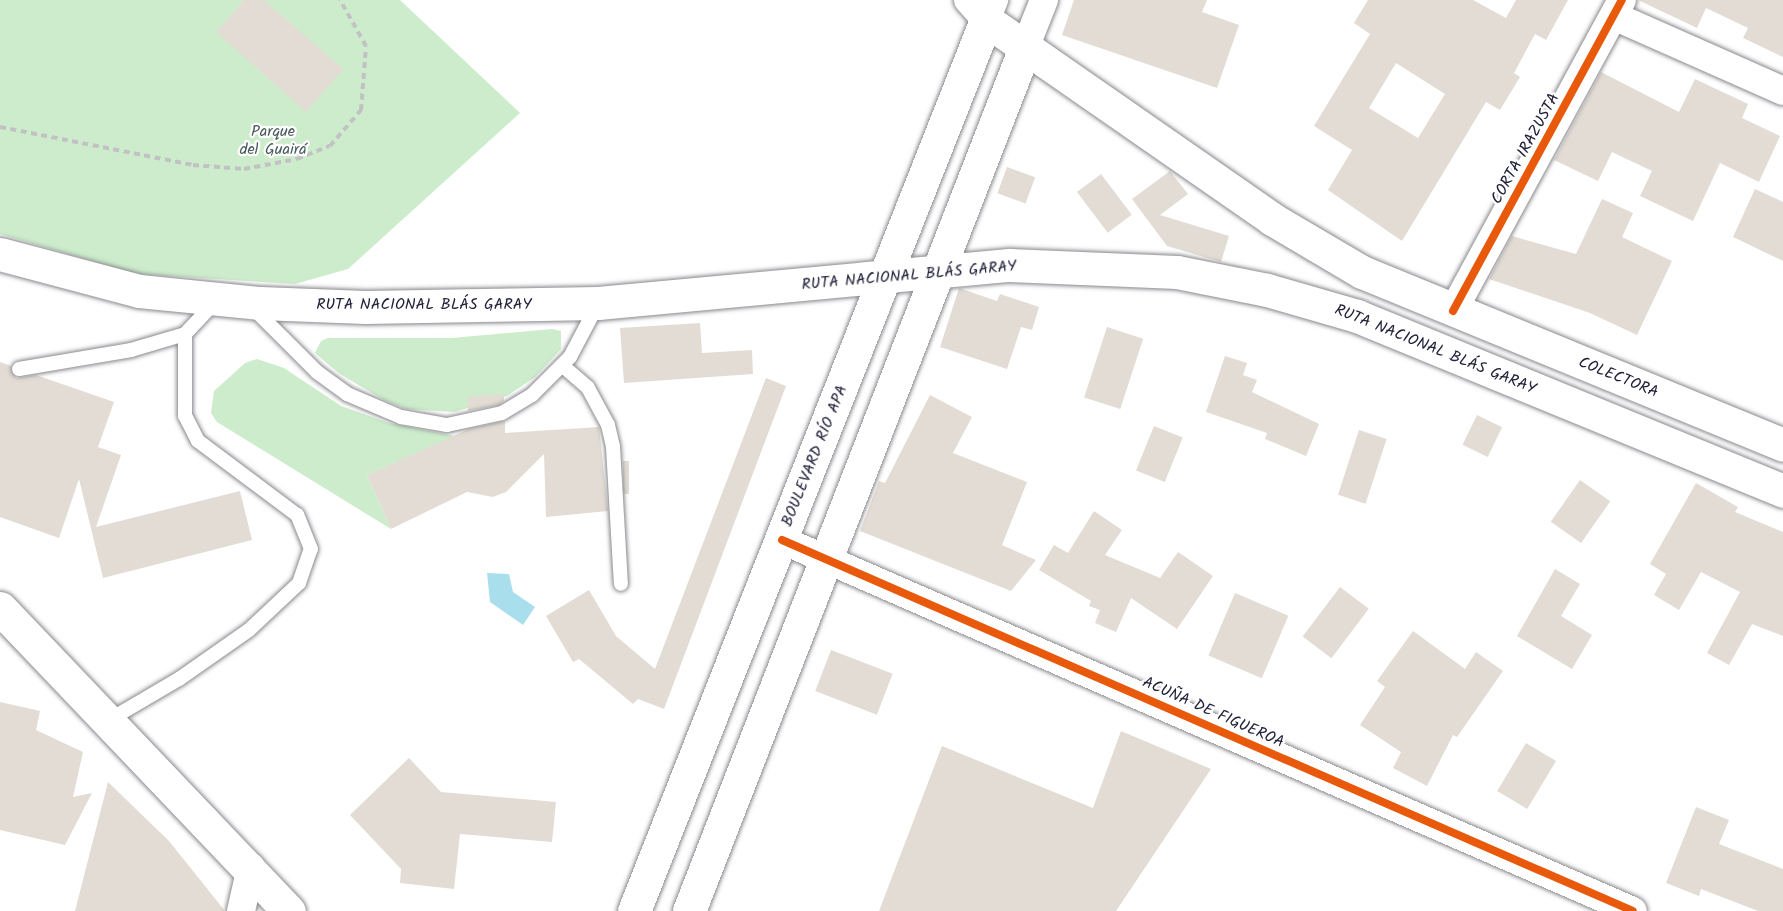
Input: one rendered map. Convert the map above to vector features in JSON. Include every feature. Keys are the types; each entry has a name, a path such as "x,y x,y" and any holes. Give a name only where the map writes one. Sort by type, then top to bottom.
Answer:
{"main road":[{"name":"COLECTORA","path":"983,7 1025,48 1272,219 1362,272 1783,445"},
{"name":"BOULEVARD RÍO APA","path":"634,911 886,277 983,7"},
{"path":"689,911 1025,48"},
{"name":"RUTA NACIONAL BLÁS GARAY","path":"0,254 140,291 233,300 472,308 598,303 1009,265 1177,272 1267,290 1357,316 1783,492"},
{"path":"1,612 251,867 289,911"}],"street":[{"path":"1025,48 1044,0"},
{"path":"1618,8 1783,91"},
{"name":"CORTA IRAZUSTA","path":"1453,311 1618,8"},
{"name":"ACUÑA DE FIGUEROA","path":"782,540 1633,911"},
{"path":"241,911 251,867"}],"lane":[{"path":"19,369 131,350 185,334 233,300 317,372 347,394 424,423 447,425 502,413 532,395 563,366 582,338 598,303"},
{"path":"109,720 179,680 249,630 298,584 310,549 297,515 198,441 185,416 185,334"},
{"path":"563,366 594,397 608,425 613,447 621,584"}],"path":[{"path":"0,127 194,165 244,169 297,159 330,146 361,110 366,46 340,0"}],"green space":[{"name":"Parque del Guairá","path":"0,0 400,0 520,113 348,269 295,284 137,274 0,234"},
{"path":"552,329 561,331 561,349 535,377 507,396 454,412 406,409 384,400 340,374 315,353 321,341 328,338 452,338"},
{"path":"257,359 284,368 341,406 389,423 455,436 367,475 391,529 217,422 211,413 214,391 245,363"}],"water":[{"path":"487,573 509,574 513,592 535,607 523,625 490,602"}],"building":[{"path":"244,0 264,0 343,69 306,112 216,32"},
{"path":"1074,0 1207,0 1202,12 1239,25 1217,88 1062,35"},
{"path":"1368,0 1473,0 1506,18 1516,0 1568,0 1546,40 1535,34 1514,73 1520,77 1500,110 1486,102 1402,241 1328,190 1352,150 1314,126 1370,34 1354,23","holes":["1396,63 1445,94 1418,138 1369,108"]},
{"path":"1638,0 1783,0 1783,57 1743,38 1748,28 1706,8 1697,28"},
{"path":"1601,72 1679,112 1695,79 1748,104 1742,118 1780,136 1759,182 1720,163 1693,221 1640,196 1652,171 1612,152 1598,181 1554,160"},
{"path":"1007,167 1035,177 1026,204 997,193"},
{"path":"1170,171 1188,194 1160,215 1229,236 1221,262 1167,246 1132,199"},
{"path":"1101,174 1132,215 1108,233 1077,192"},
{"path":"1755,189 1783,202 1783,261 1733,237"},
{"path":"1602,199 1633,213 1622,237 1672,261 1637,335 1590,313 1489,279 1512,236 1576,254"},
{"path":"959,288 997,301 1000,294 1039,307 1032,330 1021,327 1007,369 940,347"},
{"path":"700,323 702,353 752,350 753,374 624,383 620,328"},
{"path":"1107,327 1143,339 1120,409 1084,397"},
{"path":"1225,356 1247,363 1243,375 1257,380 1252,392 1319,424 1306,456 1265,439 1267,433 1206,412"},
{"path":"0,362 11,366 16,378 36,375 114,402 98,447 121,455 96,527 240,491 252,540 103,578 79,479 59,538 0,517"},
{"path":"766,378 786,386 664,709 638,699 633,704 579,659 573,662 546,616 589,590 616,636 655,669"},
{"path":"504,394 504,401 499,405 468,411 467,397"},
{"path":"930,395 972,417 953,453 1027,482 1002,545 1036,560 1011,591 860,531 879,481 885,483"},
{"path":"1477,415 1502,427 1488,457 1463,445"},
{"path":"505,421 505,433 599,427 608,511 546,517 544,454 506,492 493,497 467,492 391,529 367,475 469,429"},
{"path":"1154,426 1183,438 1165,482 1136,471"},
{"path":"1359,430 1387,439 1366,504 1338,495"},
{"path":"623,461 629,461 629,494 623,494"},
{"path":"1580,480 1610,501 1581,543 1551,522"},
{"path":"1696,483 1738,507 1735,512 1783,532 1783,636 1752,624 1729,665 1707,653 1740,592 1701,572 1679,610 1654,595 1666,574 1650,564"},
{"path":"1094,511 1122,530 1105,555 1160,578 1178,552 1213,576 1177,629 1131,598 1116,632 1095,623 1100,610 1089,606 1091,601 1039,570 1054,545 1068,553"},
{"path":"1555,569 1580,584 1561,616 1592,635 1572,669 1517,636"},
{"path":"1340,587 1369,609 1331,658 1303,637"},
{"path":"1235,593 1288,616 1262,678 1208,656"},
{"path":"1413,631 1465,669 1476,652 1503,671 1457,737 1453,735 1427,786 1393,768 1401,752 1360,725 1385,687 1377,681"},
{"path":"831,650 893,674 877,715 815,691"},
{"path":"0,702 40,711 36,730 83,752 73,797 92,793 65,845 0,830"},
{"path":"1121,731 1211,769 1116,911 879,911 942,746 1093,808"},
{"path":"1526,743 1556,761 1527,809 1497,791"},
{"path":"409,758 441,792 556,802 552,842 460,834 454,889 400,883 401,869 350,815"},
{"path":"108,782 169,841 225,911 75,911"},
{"path":"1696,807 1729,820 1719,844 1783,869 1783,911 1758,911 1701,889 1699,896 1666,883"}],"cycle path":[{"path":"1453,311 1622,0"},
{"path":"782,540 1633,911"}]}
